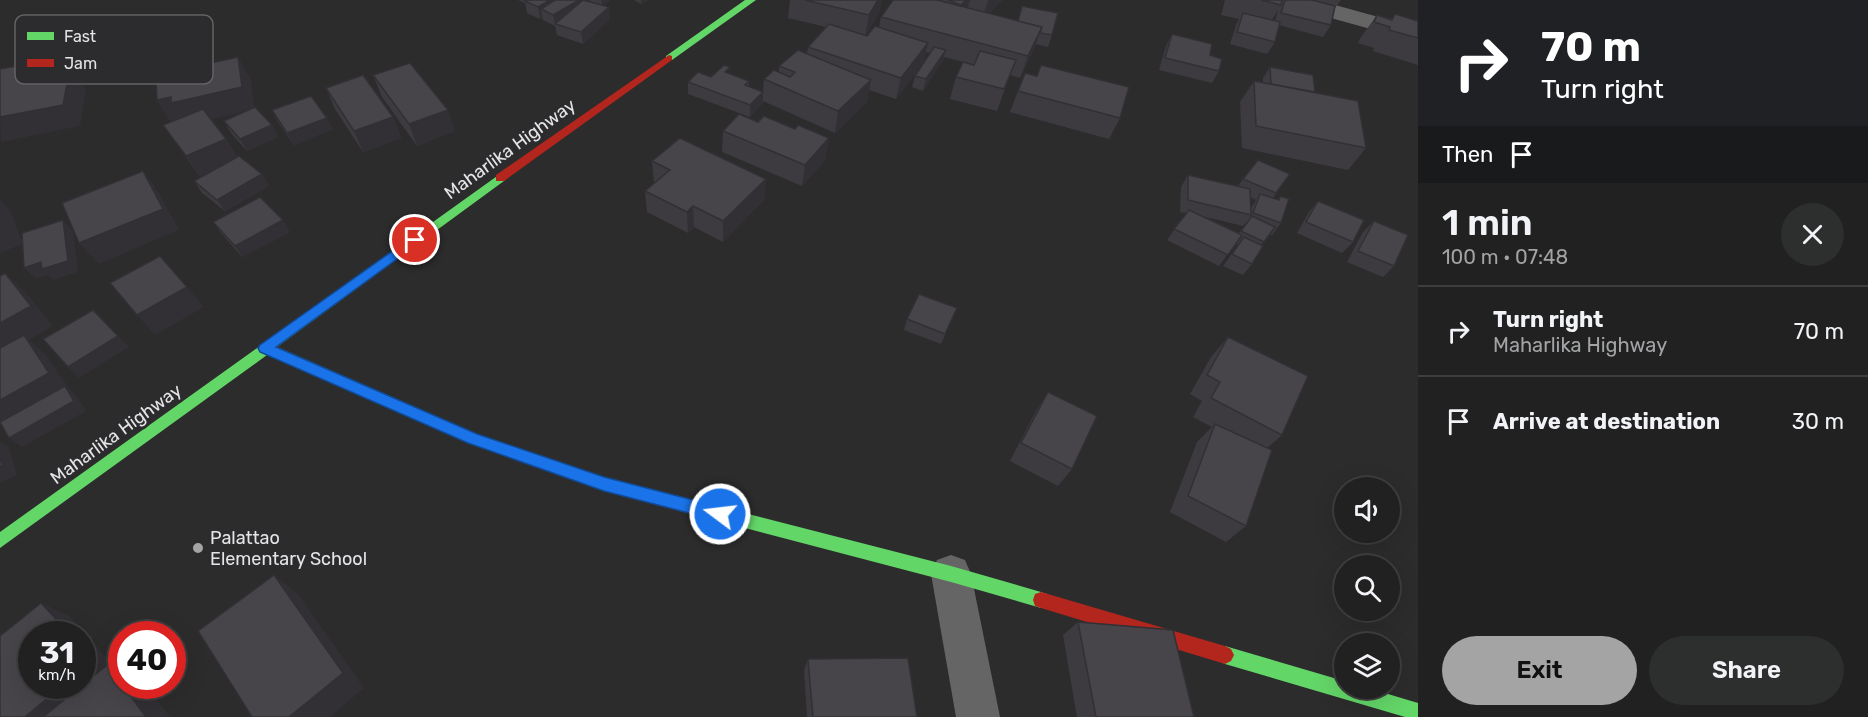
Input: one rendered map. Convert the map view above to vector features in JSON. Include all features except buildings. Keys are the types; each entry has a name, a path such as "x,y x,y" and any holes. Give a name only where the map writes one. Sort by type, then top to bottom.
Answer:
{"main road":[{"name":"Maharlika Highway","path":"0,541 546,144 751,0"},
{"path":"265,348 473,439 604,484 951,574 1418,712"}],"street":[{"path":"1292,0 1403,31"},
{"path":"951,574 978,717"}],"traffic: fast":[{"path":"669,58 751,0"},
{"path":"0,541 500,178"},
{"path":"265,348 473,439 604,484 951,574 1041,600"},
{"path":"1225,655 1418,712"}],"traffic: jam":[{"path":"500,178 669,58"},
{"path":"1041,600 1225,655"}],"place":[{"name":"Palattao Elementary School","path":"198,548"}],"route":[{"path":"415,240 265,348 473,439 604,484 720,514"}]}
